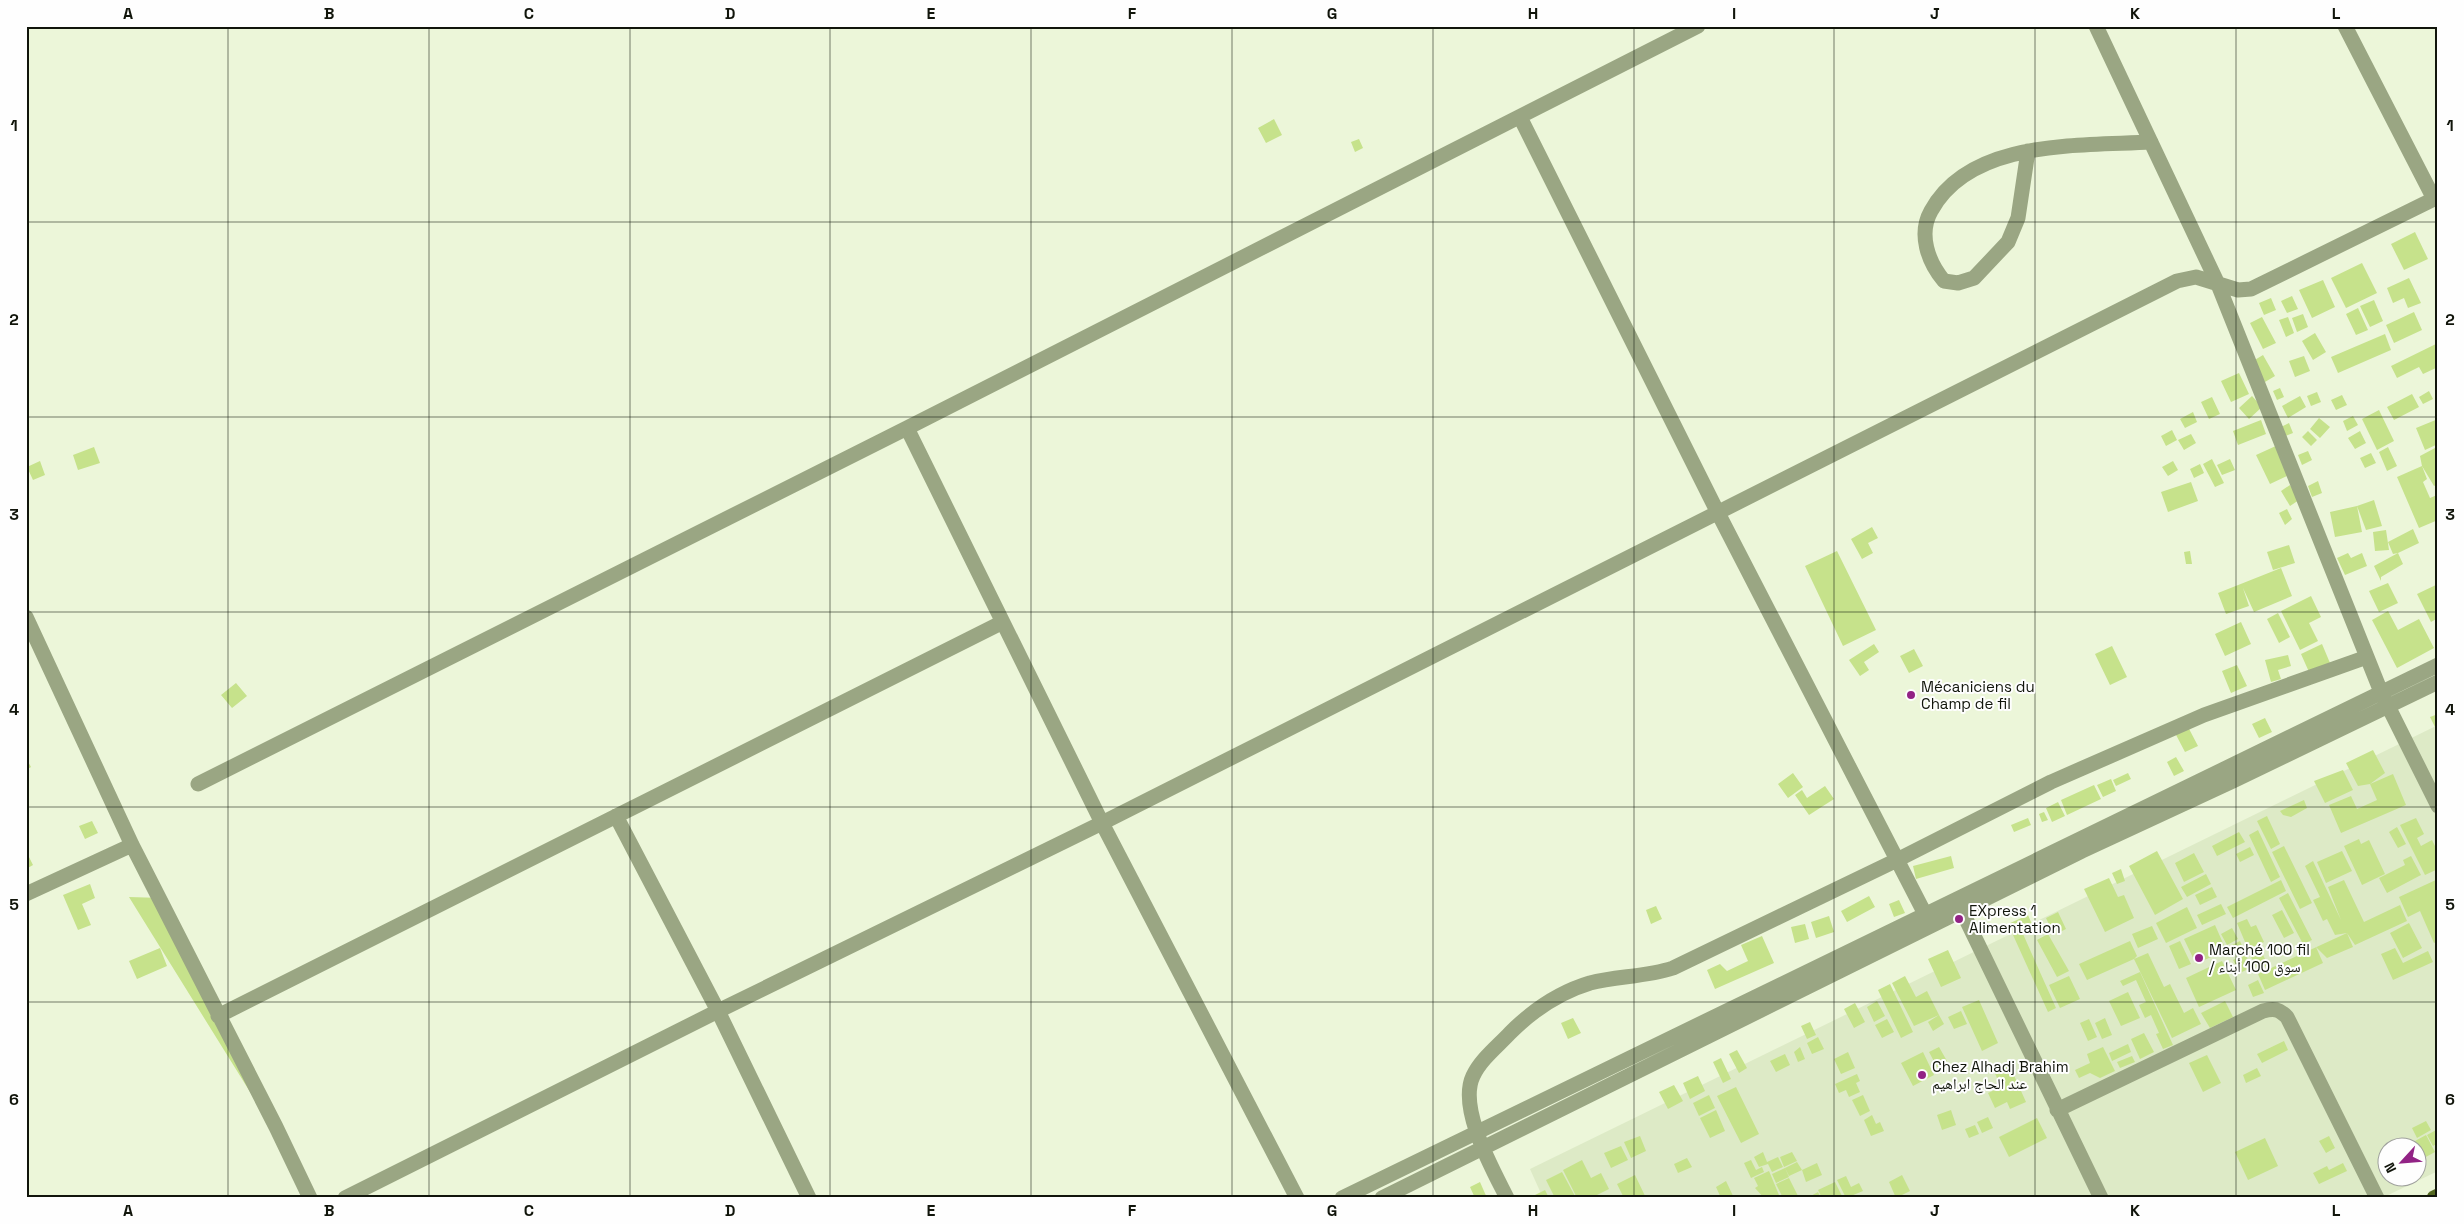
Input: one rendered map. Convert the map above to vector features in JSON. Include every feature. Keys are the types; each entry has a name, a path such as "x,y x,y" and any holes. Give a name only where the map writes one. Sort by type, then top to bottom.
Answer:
{"main road":[{"path":"2434,1198 2438,1196"}],"street":[{"path":"198,784 907,428 1698,26"},
{"path":"2096,26 2217,282 2381,692 2438,806"},
{"path":"345,1198 1102,823 1717,511 2177,281 2196,277 2238,290 2251,289 2436,198 2345,26"},
{"path":"1520,117 1717,511 1925,914"},
{"path":"2028,151 2018,218 2008,242 1974,278 1958,283 1944,281 1933,268 1926,244 1925,222 1938,198 1963,176 2001,157 2040,148 2151,142"},
{"path":"907,428 1001,622 1102,823 1297,1198"},
{"path":"26,617 132,845 276,1127 310,1198"},
{"path":"218,1016 1001,622"},
{"path":"1506,1198 1476,1132 1469,1093 1472,1078 1478,1067 1528,1015 1568,992 1591,983 1656,973 1673,968 1897,860 2051,782 2204,715 2368,657"},
{"path":"1342,1198 2438,665"},
{"path":"1382,1198 2082,851 2438,682"},
{"path":"616,816 718,1012 809,1198"},
{"path":"26,894 132,845"},
{"path":"1962,911 2101,1198"},
{"path":"2057,1110 2263,1011 2272,1008 2280,1010 2287,1017 2377,1198"}],"shaded area":[{"name":"Marché 100 fil / سوق 100 أبناء","path":"2438,725 2438,1171 2426,1177 2426,1136 2376,1136 2376,1186 2407,1186 2382,1198 1543,1198 1530,1169"}],"building":[{"path":"1274,119 1282,135 1266,143 1258,128"},
{"path":"1359,139 1363,148 1355,152 1351,142"},
{"path":"2415,232 2428,259 2404,270 2391,244"},
{"path":"2362,263 2377,293 2346,308 2331,278"},
{"path":"2409,278 2421,303 2408,308 2404,298 2393,303 2387,288"},
{"path":"2323,280 2335,307 2312,318 2299,290"},
{"path":"2292,296 2298,309 2287,313 2281,301"},
{"path":"2271,298 2276,310 2264,315 2259,303"},
{"path":"2374,300 2383,321 2370,327 2360,306"},
{"path":"2358,308 2368,330 2356,335 2346,314"},
{"path":"2414,312 2422,330 2394,343 2386,325"},
{"path":"2303,314 2308,327 2297,332 2292,318"},
{"path":"2262,317 2276,343 2263,349 2250,323"},
{"path":"2288,317 2294,333 2286,337 2279,320"},
{"path":"2315,333 2326,352 2313,360 2302,341"},
{"path":"2385,334 2391,350 2338,373 2331,357"},
{"path":"2438,343 2438,367 2423,374 2419,367 2397,378 2391,366"},
{"path":"2263,355 2275,376 2265,382 2253,361"},
{"path":"2304,356 2310,371 2295,377 2289,361"},
{"path":"2239,373 2249,394 2231,402 2221,381"},
{"path":"2280,388 2284,397 2277,400 2273,391"},
{"path":"2429,391 2433,399 2423,404 2419,397"},
{"path":"2317,392 2321,402 2311,406 2307,396"},
{"path":"2412,394 2419,407 2394,420 2387,407"},
{"path":"2342,395 2347,405 2336,410 2331,400"},
{"path":"2252,396 2262,407 2249,419 2239,408"},
{"path":"2300,396 2306,407 2288,418 2282,406"},
{"path":"2212,397 2220,414 2209,419 2201,402"},
{"path":"2379,410 2394,441 2377,450 2362,419"},
{"path":"2193,412 2197,422 2185,428 2180,419"},
{"path":"2353,416 2358,425 2347,431 2343,421"},
{"path":"2319,418 2330,427 2320,438 2310,429"},
{"path":"2438,419 2438,444 2425,450 2416,428"},
{"path":"2261,420 2266,434 2238,445 2233,431"},
{"path":"2289,423 2293,433 2283,437 2279,428"},
{"path":"2172,430 2177,440 2166,446 2161,436"},
{"path":"2308,431 2317,440 2311,446 2302,437"},
{"path":"2360,431 2366,443 2355,449 2348,438"},
{"path":"2191,434 2196,443 2184,450 2178,440"},
{"path":"2278,445 2291,474 2270,484 2256,455"},
{"path":"94,447 100,463 78,470 73,455"},
{"path":"2388,447 2397,466 2387,471 2379,452"},
{"path":"2435,448 2438,454 2438,484 2434,486 2422,466 2420,456"},
{"path":"2308,451 2312,460 2302,465 2298,455"},
{"path":"2371,453 2376,463 2365,468 2360,458"},
{"path":"2212,459 2224,483 2215,487 2203,464"},
{"path":"2230,459 2235,470 2222,475 2217,465"},
{"path":"40,461 45,475 33,480 27,467"},
{"path":"2173,461 2178,470 2168,476 2162,467"},
{"path":"2200,464 2204,473 2194,478 2190,469"},
{"path":"2422,466 2427,479 2423,482 2430,498 2437,495 2438,497 2438,520 2419,528 2397,477"},
{"path":"2318,481 2322,493 2312,497 2308,486"},
{"path":"2191,482 2198,501 2168,512 2161,492"},
{"path":"2290,485 2299,500 2290,506 2281,491"},
{"path":"2374,500 2382,526 2366,530 2357,506"},
{"path":"2357,506 2362,532 2335,537 2330,512"},
{"path":"2287,509 2292,519 2285,525 2279,513"},
{"path":"1872,527 1878,538 1868,543 1873,553 1862,559 1851,539"},
{"path":"2413,529 2419,543 2393,554 2388,542"},
{"path":"2386,530 2389,550 2375,551 2373,532"},
{"path":"2289,545 2295,563 2273,570 2267,552"},
{"path":"1837,551 1876,630 1843,646 1805,566"},
{"path":"2190,551 2192,564 2186,564 2184,552"},
{"path":"2348,553 2351,558 2362,553 2367,566 2345,575 2337,558"},
{"path":"2398,553 2403,564 2381,577 2381,581 2374,566"},
{"path":"2281,568 2292,596 2254,612 2243,588 2249,606 2226,614 2218,593"},
{"path":"2388,583 2398,603 2379,612 2369,591"},
{"path":"2438,584 2438,618 2431,622 2417,594"},
{"path":"2311,596 2321,617 2309,623 2318,641 2300,650 2281,611"},
{"path":"2388,611 2398,630 2419,619 2434,648 2397,668 2372,620"},
{"path":"2278,613 2290,637 2279,643 2267,619"},
{"path":"2241,622 2251,644 2225,656 2215,634"},
{"path":"1874,644 1879,652 1864,662 1869,670 1860,676 1849,660"},
{"path":"2322,644 2330,663 2309,672 2301,654"},
{"path":"2112,646 2127,677 2110,685 2095,654"},
{"path":"1914,649 1923,666 1909,673 1900,656"},
{"path":"2288,655 2291,666 2278,670 2281,679 2271,682 2265,660"},
{"path":"2237,665 2247,686 2231,693 2222,671"},
{"path":"236,683 247,696 232,708 221,695"},
{"path":"2438,714 2438,733 2430,717"},
{"path":"2265,718 2272,732 2259,738 2252,724"},
{"path":"2187,725 2198,746 2185,752 2174,731"},
{"path":"2373,750 2385,773 2370,784 2358,786 2346,763"},
{"path":"2176,757 2184,771 2174,776 2167,762"},
{"path":"26,758 31,767 26,770"},
{"path":"2343,770 2353,790 2325,803 2314,781"},
{"path":"1793,773 1803,787 1788,798 1778,784"},
{"path":"2128,773 2131,779 2116,786 2113,780"},
{"path":"2393,774 2406,805 2341,833 2329,805 2351,796 2357,809 2377,800 2370,784"},
{"path":"2111,779 2116,791 2103,797 2097,785"},
{"path":"2094,785 2101,799 2067,815 2061,800"},
{"path":"1825,786 1834,799 1809,815 1795,795 1802,790 1807,798"},
{"path":"2304,800 2307,808 2291,817 2283,815 2280,811"},
{"path":"2058,802 2065,816 2052,822 2046,808"},
{"path":"2044,812 2048,820 2042,822 2039,814"},
{"path":"2267,816 2280,844 2271,849 2257,821"},
{"path":"2028,818 2031,825 2014,832 2011,825"},
{"path":"2416,818 2424,834 2417,838 2421,846 2432,840 2438,852 2438,869 2425,875 2400,825"},
{"path":"92,821 98,833 85,839 79,826"},
{"path":"2397,827 2406,844 2398,848 2389,832"},
{"path":"2258,830 2280,877 2271,882 2249,835"},
{"path":"2239,832 2245,842 2217,856 2212,846"},
{"path":"2359,839 2361,844 2369,840 2385,874 2362,885 2344,846"},
{"path":"2284,846 2312,903 2300,909 2272,852"},
{"path":"2250,847 2254,855 2240,862 2236,854"},
{"path":"26,851 33,865 26,869"},
{"path":"2157,851 2183,899 2155,915 2129,866"},
{"path":"2342,851 2352,871 2326,883 2317,862"},
{"path":"2194,853 2204,872 2184,882 2175,863"},
{"path":"1951,856 1954,868 1916,879 1913,866"},
{"path":"2411,856 2421,875 2387,893 2379,878 2405,865 2403,860"},
{"path":"2313,861 2341,920 2328,887 2344,880 2364,922 2400,905 2407,921 2355,945 2347,933 2335,935 2327,919 2323,921 2313,900 2320,897 2305,866"},
{"path":"2121,869 2125,881 2117,884 2112,873"},
{"path":"2206,874 2211,884 2187,897 2181,887"},
{"path":"2109,878 2118,897 2124,895 2134,918 2105,932 2084,889"},
{"path":"2438,879 2438,941 2434,943 2420,911 2408,917 2399,897"},
{"path":"2281,880 2286,891 2233,918 2227,907"},
{"path":"90,884 95,898 82,904 91,925 78,930 63,895"},
{"path":"2212,887 2217,897 2200,905 2195,895"},
{"path":"2288,893 2312,940 2303,944 2279,898"},
{"path":"1869,896 1875,907 1847,922 1841,911"},
{"path":"129,897 162,898 283,1145 137,910"},
{"path":"1899,900 1905,913 1894,917 1889,904"},
{"path":"2221,904 2226,914 2202,925 2197,915"},
{"path":"1656,906 1662,919 1651,924 1646,910"},
{"path":"2187,907 2197,928 2166,943 2156,923"},
{"path":"2282,910 2294,933 2284,938 2272,915"},
{"path":"2058,912 2066,929 2054,935 2046,918"},
{"path":"2028,915 2034,929 2023,934 2056,1008 2048,1012 2008,924"},
{"path":"1829,916 1834,932 1816,938 1811,922"},
{"path":"2247,919 2251,927 2256,925 2264,942 2248,949 2237,923"},
{"path":"2409,923 2422,948 2403,958 2390,933"},
{"path":"1805,924 1809,939 1795,943 1791,927"},
{"path":"2215,925 2226,950 2196,964 2184,939"},
{"path":"2152,926 2158,939 2138,948 2132,934"},
{"path":"2232,928 2238,939 2227,945 2221,934"},
{"path":"2347,933 2353,947 2327,958 2316,947"},
{"path":"2048,934 2069,971 2057,977 2037,940"},
{"path":"1762,936 1774,963 1715,989 1707,970 1720,964 1727,971 1748,961 1741,945"},
{"path":"2130,941 2137,956 2134,959 2087,980 2079,964"},
{"path":"2180,941 2191,964 2179,969 2169,946"},
{"path":"2240,941 2243,948 2232,954 2228,947"},
{"path":"2316,947 2323,963 2265,990 2258,974"},
{"path":"160,948 167,966 137,979 129,961"},
{"path":"2395,948 2403,963 2428,951 2433,962 2393,980 2381,954"},
{"path":"2260,949 2268,965 2258,970 2250,955"},
{"path":"1948,950 1961,978 1941,987 1928,959"},
{"path":"2148,953 2164,987 2170,984 2184,1013 2193,1008 2201,1024 2172,1038 2134,959"},
{"path":"2245,954 2252,967 2240,973 2233,960"},
{"path":"2222,961 2236,990 2199,1007 2186,978"},
{"path":"2140,972 2173,1045 2163,1049 2156,1034 2159,1033 2151,1015 2145,1018 2139,1005 2146,1002 2136,980 2123,986 2120,981"},
{"path":"1905,976 1916,997 1927,991 1939,1015 1914,1026 1892,983"},
{"path":"2069,976 2080,999 2060,1008 2049,985"},
{"path":"2258,980 2264,993 2253,997 2248,985"},
{"path":"1890,984 1913,1032 1901,1038 1878,990"},
{"path":"2128,992 2140,1018 2121,1026 2109,1001"},
{"path":"1979,1000 1998,1043 1982,1051 1962,1007"},
{"path":"1877,1001 1885,1016 1874,1022 1867,1007"},
{"path":"2225,1001 2233,1017 2210,1028 2201,1013"},
{"path":"1855,1003 1865,1022 1854,1028 1844,1009"},
{"path":"1961,1011 1967,1024 1954,1029 1948,1017"},
{"path":"1939,1015 1944,1024 1933,1031 1928,1022"},
{"path":"1573,1018 1581,1033 1568,1039 1561,1023"},
{"path":"2105,1018 2112,1035 2102,1039 2095,1023"},
{"path":"1887,1019 1894,1032 1882,1038 1875,1025"},
{"path":"2089,1019 2097,1037 2088,1041 2080,1023"},
{"path":"1810,1022 1816,1035 1807,1039 1801,1026"},
{"path":"2144,1033 2154,1052 2140,1059 2131,1039"},
{"path":"1818,1037 1824,1049 1812,1054 1807,1043"},
{"path":"2284,1041 2288,1050 2262,1063 2257,1054"},
{"path":"2128,1044 2131,1052 2112,1061 2109,1053"},
{"path":"1800,1047 1805,1059 1798,1062 1794,1052"},
{"path":"1939,1047 1947,1061 1937,1067 1929,1052"},
{"path":"2103,1047 2115,1071 2100,1078 2090,1073 2079,1078 2075,1070 2090,1063 2087,1054"},
{"path":"1737,1050 1747,1068 1739,1073 1729,1054"},
{"path":"1848,1052 1855,1068 1841,1074 1834,1059"},
{"path":"1923,1052 1934,1075 1913,1086 1901,1063"},
{"path":"1785,1054 1790,1065 1776,1072 1770,1061"},
{"path":"2207,1055 2221,1083 2203,1092 2189,1063"},
{"path":"2132,1056 2135,1062 2120,1068 2117,1062"},
{"path":"1721,1058 1731,1079 1723,1083 1713,1062"},
{"path":"2008,1062 2026,1102 2010,1109 2007,1102 1995,1108 1988,1093 2001,1087 1993,1069"},
{"path":"2257,1068 2261,1076 2246,1083 2243,1075"},
{"path":"1857,1074 1860,1081 1856,1083 1860,1092 1849,1097 1846,1090 1839,1093 1835,1084"},
{"path":"1698,1076 1705,1091 1690,1099 1683,1083"},
{"path":"1674,1085 1683,1101 1668,1109 1659,1092"},
{"path":"1736,1087 1759,1134 1741,1143 1717,1096"},
{"path":"1709,1095 1715,1108 1699,1116 1693,1103"},
{"path":"1863,1095 1870,1111 1860,1116 1852,1100"},
{"path":"1716,1110 1725,1131 1710,1138 1700,1118"},
{"path":"1951,1110 1956,1125 1942,1130 1937,1115"},
{"path":"1872,1115 1876,1124 1880,1122 1884,1131 1871,1136 1864,1120"},
{"path":"1988,1117 1993,1128 1982,1133 1977,1122"},
{"path":"2037,1118 2047,1138 2009,1157 1999,1137"},
{"path":"2426,1121 2431,1130 2420,1136 2416,1136 2412,1128"},
{"path":"1975,1125 1979,1134 1969,1138 1965,1129"},
{"path":"2438,1129 2438,1143 2433,1146 2427,1135"},
{"path":"2426,1135 2435,1152 2426,1157 2426,1136 2424,1136"},
{"path":"1640,1136 1646,1151 1631,1158 1624,1142"},
{"path":"2329,1136 2335,1148 2326,1153 2319,1141"},
{"path":"2265,1138 2278,1166 2248,1180 2235,1152"},
{"path":"1621,1146 1628,1160 1611,1168 1604,1153"},
{"path":"1763,1152 1767,1162 1778,1157 1783,1167 1772,1172 1768,1164 1759,1167 1754,1157"},
{"path":"1792,1152 1797,1161 1784,1167 1780,1157"},
{"path":"1687,1158 1692,1167 1678,1173 1674,1164"},
{"path":"1582,1160 1591,1178 1601,1173 1609,1189 1591,1198 1577,1198 1563,1170"},
{"path":"1751,1160 1756,1170 1762,1167 1764,1172 1751,1178 1744,1163"},
{"path":"1797,1162 1802,1170 1789,1176 1785,1168"},
{"path":"1817,1163 1822,1175 1806,1182 1802,1170"},
{"path":"2343,1163 2347,1171 2319,1184 2313,1173 2327,1166 2329,1170"},
{"path":"1785,1168 1789,1177 1776,1183 1772,1174"},
{"path":"1769,1171 1779,1195 1772,1198 1764,1198 1755,1188 1758,1186 1754,1178"},
{"path":"1562,1172 1576,1198 1555,1198 1546,1180"},
{"path":"1635,1175 1646,1198 1624,1198 1617,1184"},
{"path":"1902,1175 1910,1191 1896,1198 1889,1182"},
{"path":"1846,1176 1851,1187 1859,1183 1863,1191 1846,1198 1837,1180"},
{"path":"1789,1178 1798,1196 1783,1198 1776,1184"},
{"path":"1726,1181 1734,1198 1721,1198 1716,1187"},
{"path":"1480,1182 1487,1198 1475,1198 1470,1187"},
{"path":"1835,1182 1843,1198 1822,1198 1818,1190"},
{"path":"1545,1190 1549,1198 1529,1198"},
{"path":"1818,1192 1821,1198 1807,1198"}],"place":[{"name":"Mécaniciens du Champ de fil","path":"1911,695"},
{"name":"EXpress 1 Alimentation","path":"1959,919"},
{"name":"Marché 100 fil / سوق 100 أبناء","path":"2199,958"},
{"name":"Chez Alhadj Brahim عند الحاج ابراهيم","path":"1922,1075"}]}
